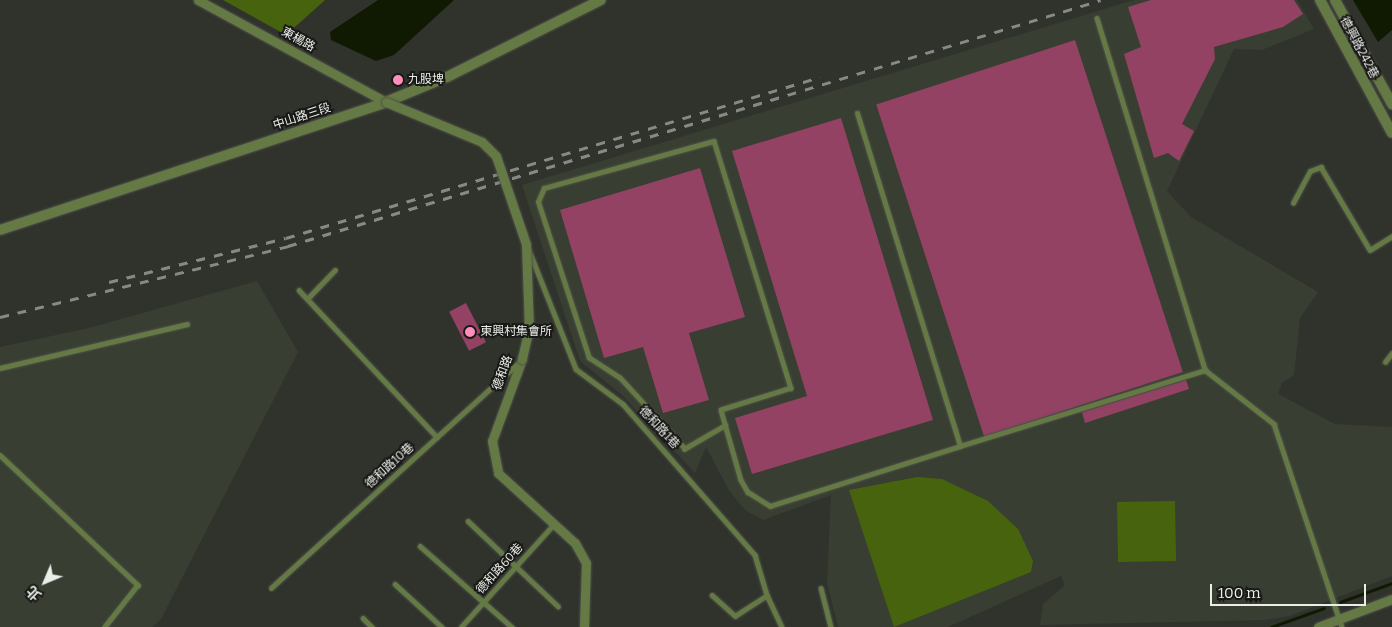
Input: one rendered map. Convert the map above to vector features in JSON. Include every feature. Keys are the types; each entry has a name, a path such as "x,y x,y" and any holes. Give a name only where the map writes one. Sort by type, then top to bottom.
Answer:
{"street":[{"name":"中山路三段","path":"0,230 386,102 447,77 601,0"},
{"name":"德興路242巷","path":"1320,0 1392,133"},
{"name":"德興路242巷","path":"1335,0 1392,104"},
{"name":"東楊路","path":"204,1 386,102"},
{"name":"德和路","path":"386,102 487,147 496,156 526,244 529,328 522,359 492,441 498,473 575,543 586,563 584,627"},
{"path":"1318,627 1340,623 1392,599"}],"lane":[{"path":"1098,18 1205,370 1274,424 1340,623"},
{"path":"857,114 960,446"},
{"path":"726,425 685,449 620,378 589,358 538,202 544,188 714,141 791,388 721,410 726,425 741,480 748,492 770,506 1205,370"},
{"path":"1293,203 1310,171 1321,167 1370,250 1392,236"},
{"name":"德和路1巷","path":"526,244 576,369 623,404 755,555 767,595 782,627"},
{"path":"306,298 335,270"},
{"path":"299,290 437,437"},
{"path":"0,368 187,324"},
{"path":"1385,362 1392,353"},
{"name":"德和路10巷","path":"270,588 522,359"},
{"path":"0,455 138,586 105,627"},
{"path":"468,520 558,606"},
{"name":"德和路60巷","path":"461,627 554,524"},
{"path":"420,546 512,627"},
{"path":"395,584 442,627"},
{"path":"821,588 831,627"},
{"path":"712,595 735,616 767,595"},
{"path":"363,618 372,627"}],"shaded area":[{"path":"378,0 454,0 394,55 376,61 331,40 330,32"},
{"path":"1134,0 1297,0 1314,29 1262,50 1234,49 1167,191 1191,217 1318,292 1300,318 1294,375 1282,383 1278,394 1335,424 1392,427 1392,576 1290,616 1265,620 1040,625 1043,604 1065,585 1061,576 948,627 838,627 827,583 831,495 763,520 745,510 730,492 706,447 695,473 622,395 580,361 522,185"},
{"path":"1353,0 1392,0 1392,30 1378,42"},
{"path":"257,281 298,352 161,619 152,627 0,627 0,347 89,328"}],"green space":[{"path":"223,0 325,0 286,35"},
{"path":"917,477 942,479 988,501 1018,529 1033,561 1031,572 894,627 849,490"},
{"path":"1175,501 1176,561 1118,562 1117,502"}],"building":[{"path":"1151,0 1294,0 1303,14 1283,27 1214,47 1215,59 1182,124 1194,131 1179,161 1168,153 1154,158 1124,54 1141,47 1128,7"},
{"path":"1075,40 1183,372 984,437 876,105"},
{"path":"841,118 933,420 752,474 735,418 807,396 732,151"},
{"path":"700,168 745,317 689,333 709,400 663,413 643,347 604,358 560,210"},
{"name":"東興村集會所","path":"466,303 486,342 469,351 449,312"},
{"path":"1186,380 1189,389 1085,423 1082,412"}],"waterway":[{"path":"1340,602 1392,583"},
{"path":"1271,627 1324,608"}],"railway":[{"path":"0,317 288,246 1101,0"},
{"path":"109,282 286,238 820,77"}],"place":[{"name":"九股埤","path":"398,80"},
{"name":"東興村集會所","path":"470,332"}]}
